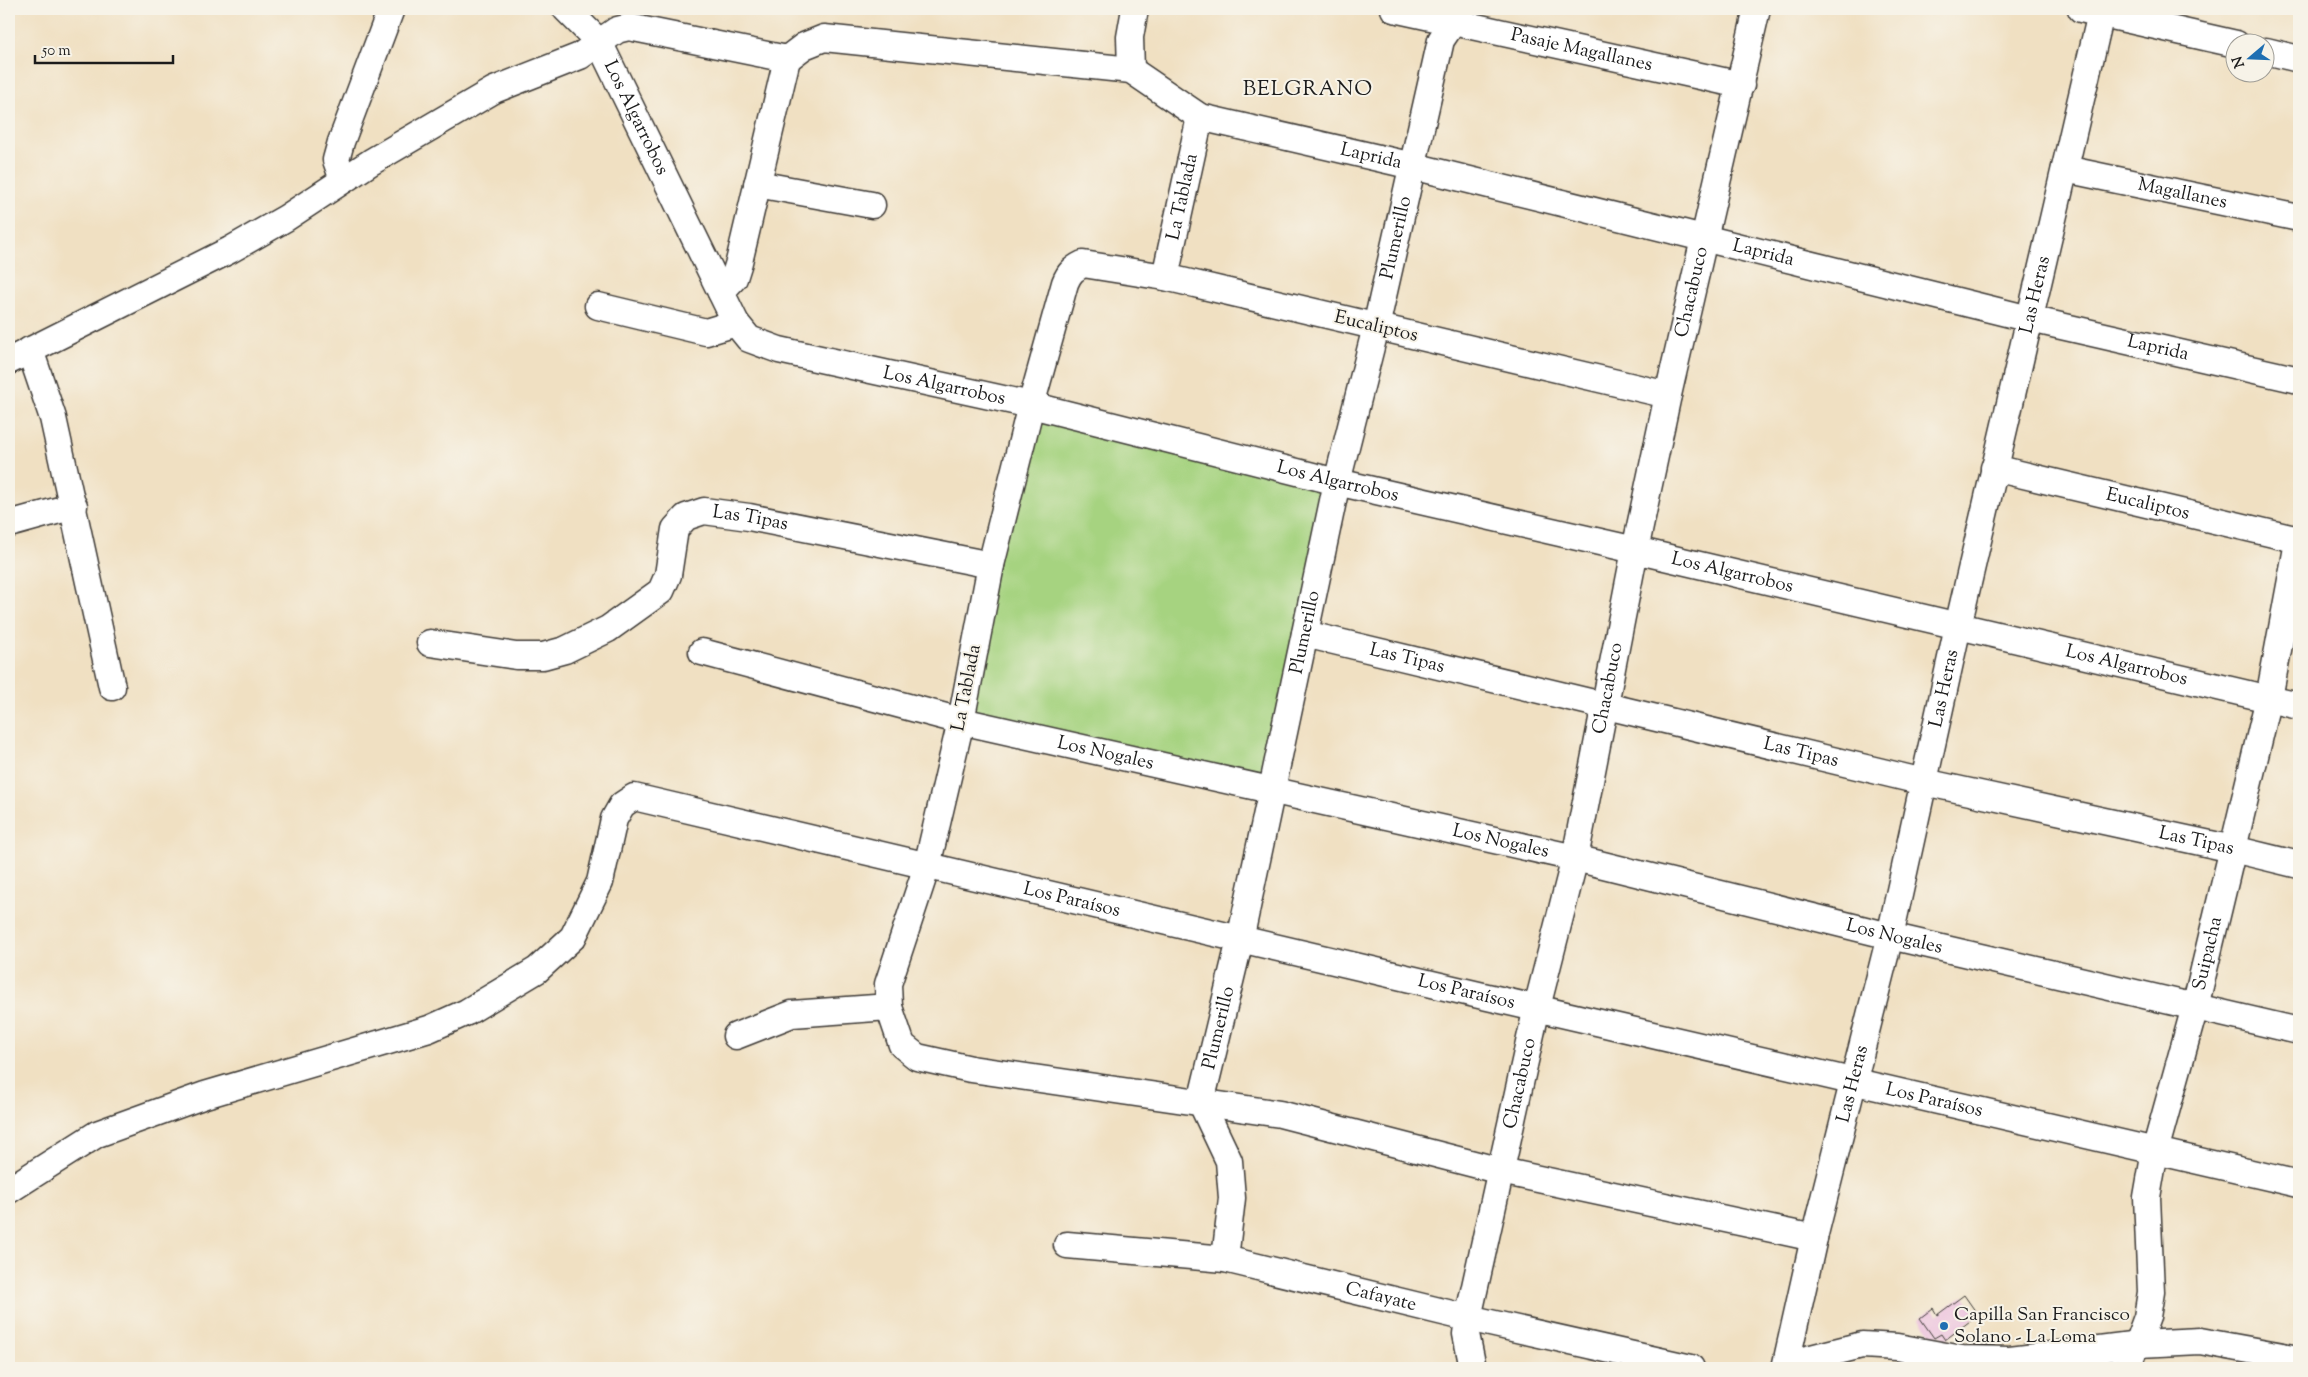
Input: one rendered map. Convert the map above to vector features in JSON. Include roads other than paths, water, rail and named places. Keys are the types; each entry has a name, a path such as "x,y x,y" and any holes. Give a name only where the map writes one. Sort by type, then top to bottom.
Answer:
{"street":[{"path":"343,180 336,160 341,142 391,9"},
{"name":"Los Algarrobos","path":"566,9 599,42 736,323 748,339 779,350 1031,404 1337,482 2299,706"},
{"path":"1131,70 1130,37 1135,9"},
{"name":"Pasaje Magallanes","path":"1394,9 1457,15 1741,85"},
{"name":"Chacabuco","path":"1473,1368 1466,1334 1468,1318 1538,1007 1575,858 1606,707 1635,550 1668,395 1757,9"},
{"path":"2095,10 2226,42"},
{"name":"Las Heras","path":"1786,1366 1814,1238 1890,936 1994,468 2065,169 2095,10"},
{"name":"Plumerillo","path":"1201,1102 1273,791 1337,482 1376,327 1441,40 1457,15"},
{"path":"112,687 74,506 53,418 19,356 230,250 286,218 343,180 494,90 580,56 618,30 629,27 787,60"},
{"path":"721,292 734,278 787,60 804,46 824,38 1131,70 1200,117"},
{"path":"2276,53 2299,59"},
{"name":"Laprida","path":"1200,117 1413,166 2030,319 2299,380"},
{"name":"La Tablada","path":"1165,277 1200,117"},
{"name":"Magallanes","path":"2065,169 2299,218"},
{"path":"757,184 872,205"},
{"name":"La Tablada","path":"1084,264 1069,272 1031,404 991,565 961,721 927,866 888,984 888,1007 902,1045 917,1057 970,1069 1280,1114 1501,1171 1814,1238"},
{"name":"Eucaliptos","path":"1084,264 1165,277 1668,395"},
{"path":"598,306 706,332 736,323"},
{"name":"Eucaliptos","path":"1994,468 2299,539"},
{"path":"9,524 74,506"},
{"name":"Las Tipas","path":"430,643 516,656 543,656 565,650 608,629 661,591 668,574 675,529 686,517 704,511 749,517 991,565"},
{"name":"Suipacha","path":"2128,1368 2139,1344 2147,1317 2151,1292 2147,1196 2155,1151 2195,1007 2269,698 2299,539"},
{"name":"Las Tipas","path":"1305,634 1924,782 2299,865"},
{"name":"Los Nogales","path":"702,652 961,721 1575,858 1890,936 2299,1031"},
{"name":"Los Paraísos","path":"19,1184 97,1134 121,1124 205,1095 429,1029 467,1012 538,970 573,936 600,882 614,819 622,805 634,797 1240,940 1538,1007 2299,1184"},
{"path":"736,1036 792,1014 888,1007"},
{"path":"1201,1102 1229,1161 1232,1198 1225,1259"},
{"path":"9,1209 19,1184"},
{"name":"Cafayate","path":"1067,1245 1225,1259 1468,1318 1691,1368"},
{"path":"1786,1366 1862,1345 1897,1347 1962,1359 2010,1360 2139,1344 2200,1341 2299,1360"}],"place":[{"name":"Capilla San Francisco Solano - La Loma","path":"1944,1326"}],"district":[{"name":"BELGRANO","path":"1308,90"}]}
